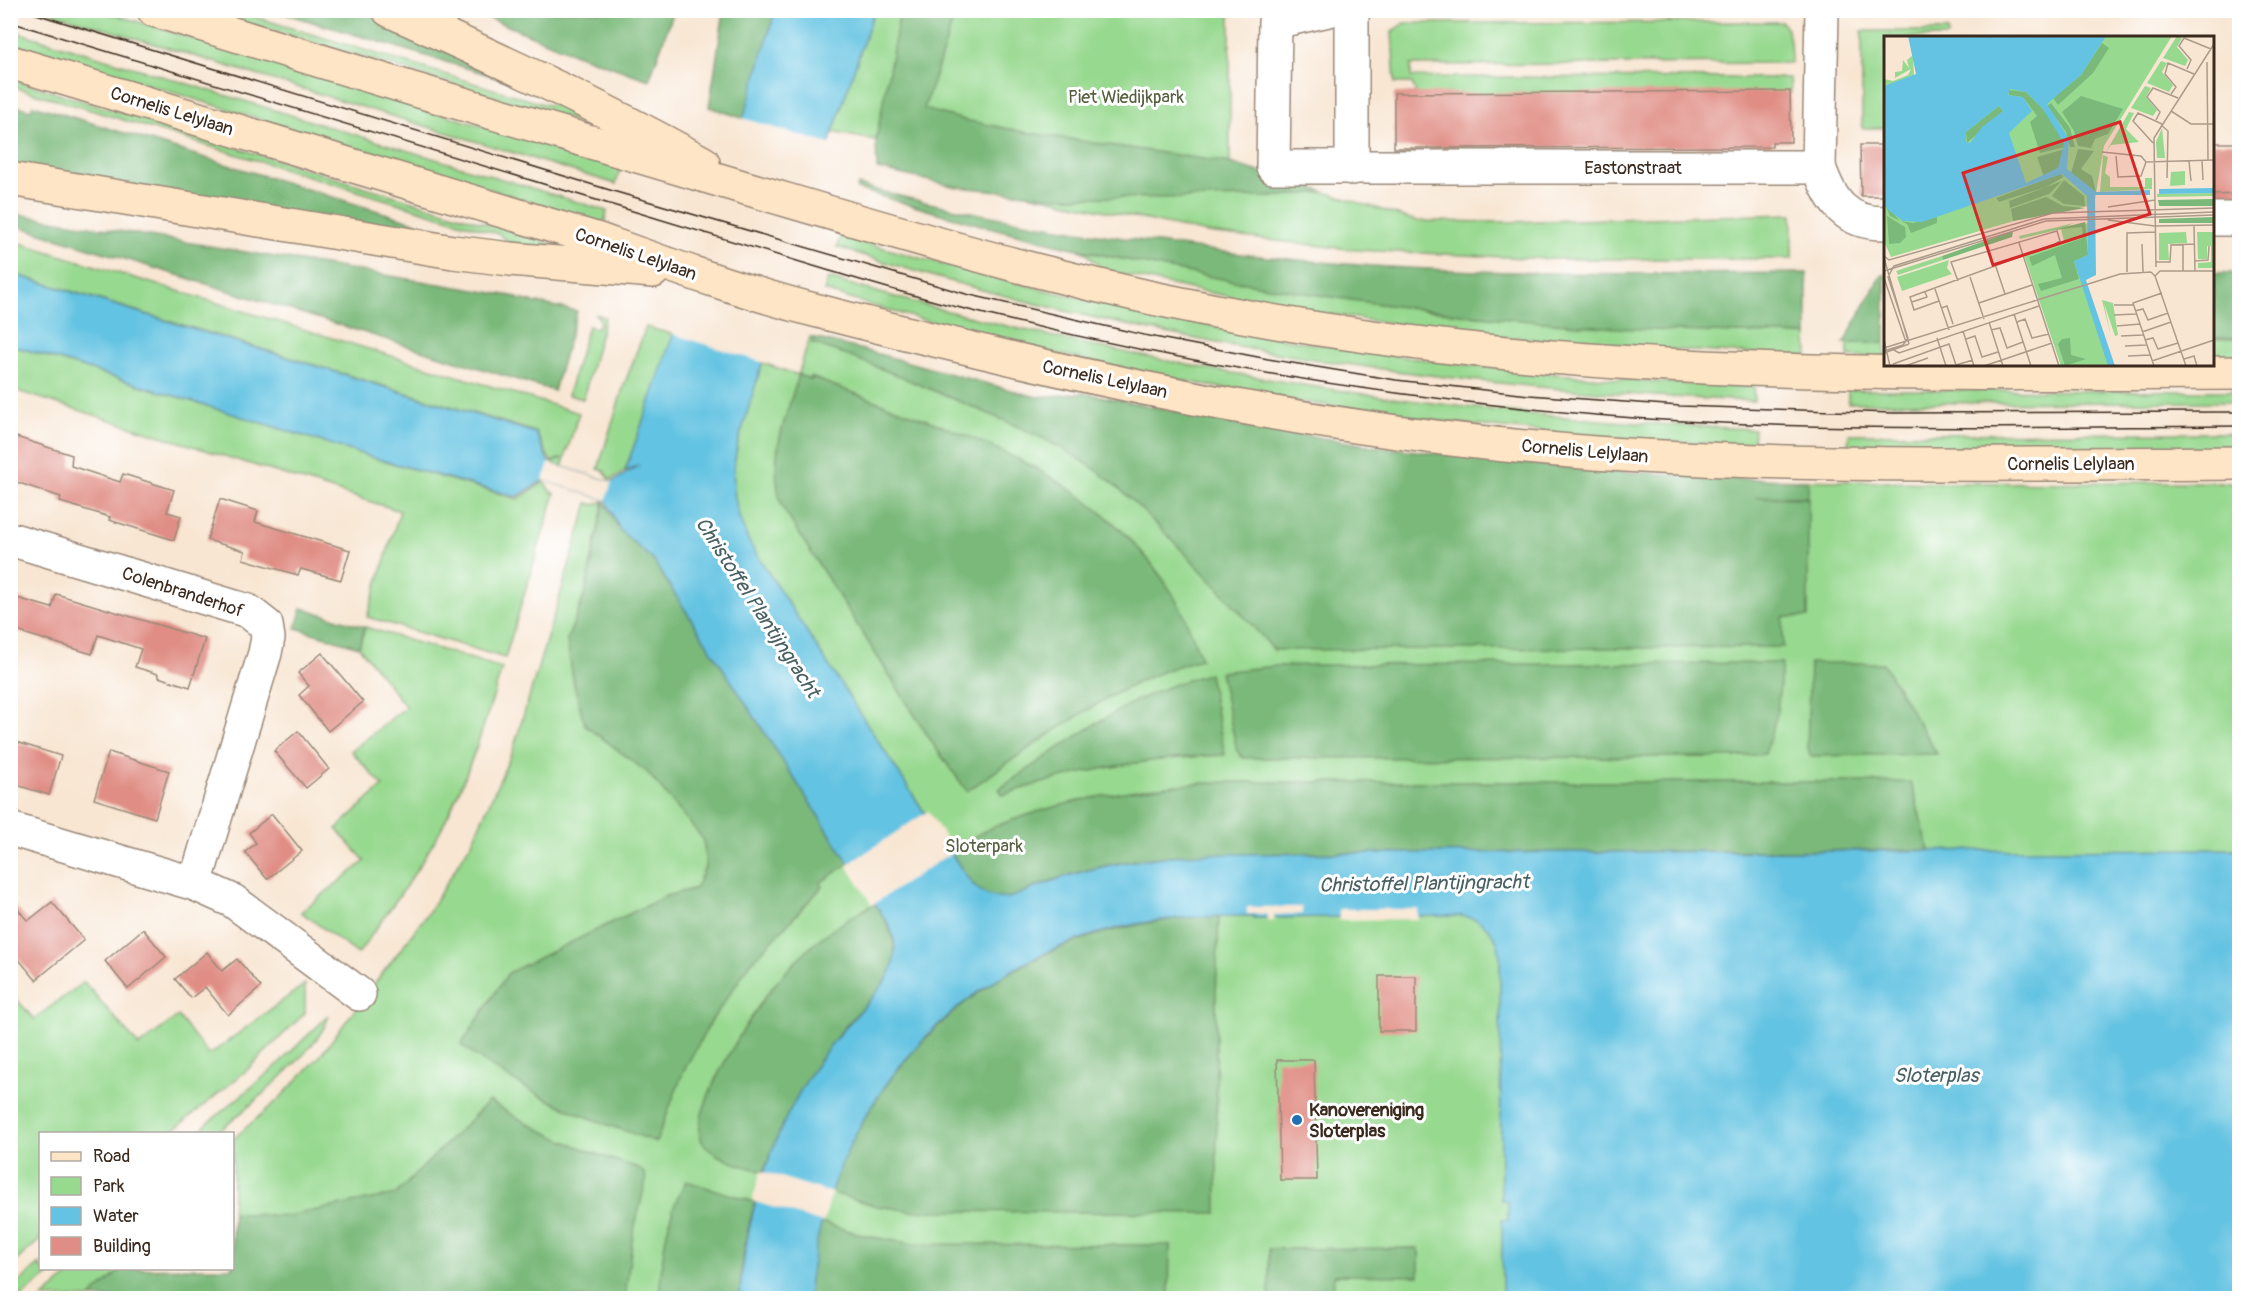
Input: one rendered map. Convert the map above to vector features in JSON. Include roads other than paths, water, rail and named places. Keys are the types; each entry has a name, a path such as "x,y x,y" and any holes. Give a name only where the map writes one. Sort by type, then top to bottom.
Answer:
{"main road":[{"path":"154,10 629,139 752,190 946,247 1096,285 1261,319 1475,350 1581,360 1709,368 1930,374 2240,373"},
{"path":"388,10 530,74 629,139"},
{"name":"Cornelis Lelylaan","path":"10,62 593,254 692,273 818,312 1078,374 1230,406 1355,426 1500,444 1684,459 1888,464 2240,463"},
{"path":"10,179 453,252 593,254"}],"street":[{"name":"Eastonstraat","path":"1329,10 1275,22 1273,167 1819,167"},
{"path":"1352,10 1352,168"},
{"path":"1822,10 1819,167 1826,188 1841,210 1868,223 1884,223"},
{"path":"2214,219 2240,219"},
{"name":"Colenbranderhof","path":"10,539 248,611 266,625 268,638 265,653 195,884"},
{"path":"10,829 195,884 233,901 359,994"}],"water":[{"name":"Sloterplas","path":"775,11 874,11 823,162 738,443 734,485 741,524 753,549 962,870 980,891 997,898 1008,898 1057,879 1114,864 1197,854 2239,849 2239,1298 1502,1298 1502,1220 1508,1220 1508,1201 1501,1200 1500,957 1493,935 1477,920 1461,916 1254,918 1254,916 1166,920 1114,929 1051,951 995,981 945,1019 902,1064 866,1115 838,1172 819,1233 808,1298 739,1298 756,1200 777,1138 807,1079 826,1051 888,977 895,949 893,935 887,922 653,560 620,530 606,500 544,480 517,497 381,460 11,345 10,273 536,433 549,463 612,482 639,465 625,471 704,242"}],"tram line":[{"path":"23,10 613,191 966,294 1144,335 1268,359 1396,380 1529,395 1680,406 1893,413 2240,412"},
{"path":"10,22 945,304 1117,345 1276,375 1436,398 1676,421 1918,428 2240,426"}],"place":[{"name":"Kanovereniging Sloterplas","path":"1297,1120"}],"park label":[{"name":"Piet Wiedijkpark","path":"1126,97"},
{"name":"Sloterpark","path":"984,846"}],"water label":[{"name":"Christoffel Plantijngracht","path":"758,607"},
{"name":"Christoffel Plantijngracht","path":"1424,883"}]}
